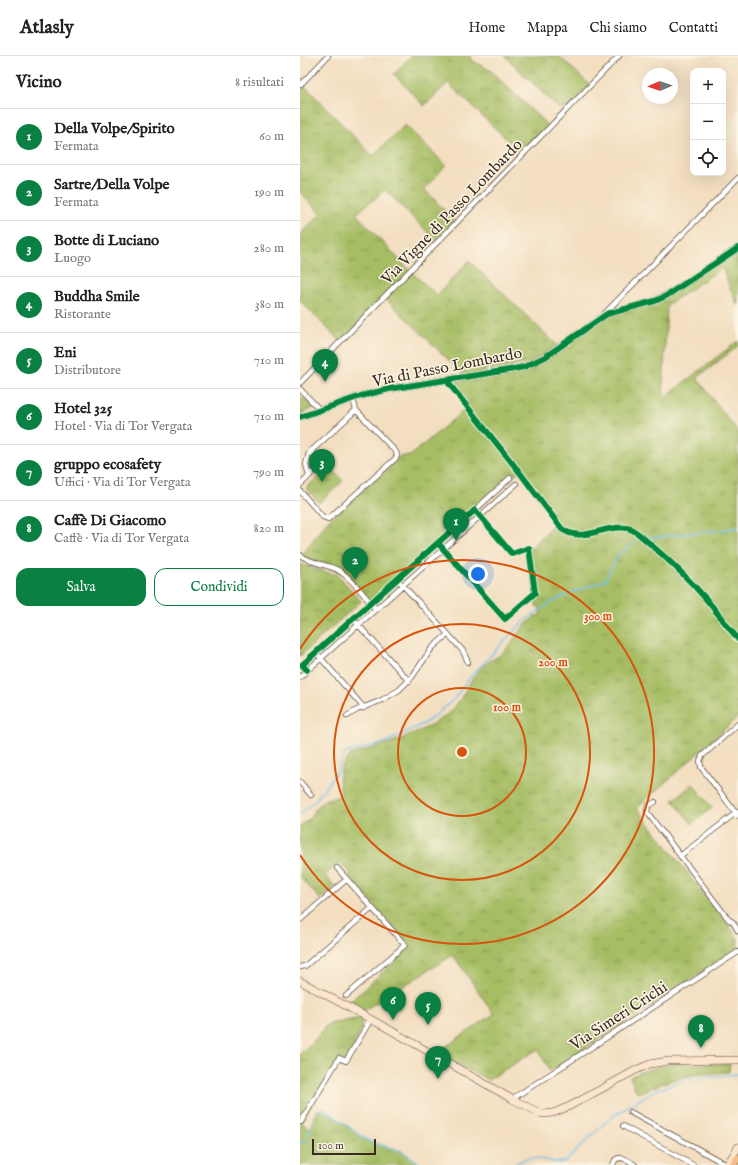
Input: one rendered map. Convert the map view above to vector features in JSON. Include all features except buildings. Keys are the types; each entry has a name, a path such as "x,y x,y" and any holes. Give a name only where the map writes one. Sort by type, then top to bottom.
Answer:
{"main road":[{"path":"733,1165 738,1158"}],"street":[{"path":"300,85 328,56"},
{"name":"Via Vigne di Passo Lombardo","path":"300,383 620,56"},
{"path":"600,318 621,299 738,178"},
{"name":"Via di Passo Lombardo","path":"300,417 353,399 392,389 529,365 545,357 600,318 615,311 652,302 666,296 738,248"},
{"path":"446,380 521,474"},
{"path":"300,388 320,410"},
{"path":"300,491 324,518 329,518 396,458 396,452 356,410 353,399"},
{"path":"309,476 306,467 307,456 311,450 356,410"},
{"path":"372,436 377,432"},
{"path":"300,485 314,470 316,463 315,456 311,450"},
{"path":"300,466 306,467"},
{"path":"307,670 301,666 510,478"},
{"path":"300,677 516,484"},
{"path":"438,543 505,619 534,592 531,547 512,554 475,510"},
{"path":"300,555 308,560 333,568 344,574 376,610"},
{"path":"398,579 463,651 468,662"},
{"path":"353,619 409,681"},
{"path":"347,716 357,710 386,698 409,681 419,669 432,648 448,634"},
{"path":"316,652 364,708"},
{"path":"680,856 737,814 701,767 700,761 702,756 738,724"},
{"path":"300,782 310,795"},
{"path":"654,802 648,806 647,812 729,920 733,922 738,931"},
{"path":"337,868 405,945 346,996"},
{"path":"300,920 347,879"},
{"path":"300,967 305,966 372,908"},
{"path":"733,922 738,918"},
{"name":"Via Simeri Crichi","path":"512,1099 738,952"},
{"path":"300,981 539,1113 548,1114 570,1106 650,1064 668,1061 738,1060"},
{"path":"301,1122 340,1058 346,1061 370,1019"},
{"path":"630,1112 727,1165 738,1147"},
{"path":"623,1126 692,1165"},
{"path":"613,1165 615,1160 622,1158 635,1165"}],"green space":[{"path":"411,56 473,56 470,59 491,71 550,128 523,155 448,83 424,106 394,74"},
{"path":"505,56 559,56 591,86 570,107 558,108"},
{"path":"302,83 373,156 405,125 446,165 424,189 455,221 436,241 385,190 356,214 410,271 437,295 469,261 557,345 529,363 492,370 487,367 486,372 464,375 384,297 341,342 300,301 300,234 321,214 300,192 300,85"},
{"path":"738,250 738,307 722,268 667,305 663,392 666,396 738,341 738,346 697,378 738,432 738,717 637,808 738,938 738,949 550,1071 538,1049 488,1080 436,1053 494,1014 453,955 363,1011 348,1003 411,947 349,876 351,874 340,862 325,875 335,887 320,899 300,877 300,826 310,818 315,809 326,799 337,797 341,794 339,777 347,758 352,754 378,747 418,732 442,718 455,707 472,679 481,668 486,663 498,657 529,621 541,614 539,606 536,607 529,548 533,546 556,521 519,471 370,603 344,574 301,556 328,520 400,456 410,456 469,406 451,382 521,370 606,316 643,305"},
{"path":"300,396 314,406 313,408 300,414"},
{"path":"327,469 330,471 332,469 343,481 319,503 306,488"},
{"path":"300,564 338,575 361,601 300,656"},
{"path":"693,784 712,808 692,824 673,800"},
{"path":"361,1018 362,1029 346,1061 340,1058 301,1122 310,1129 314,1116 319,1109 324,1109 365,1139 373,1143 402,1151 422,1165 300,1165 300,1054 329,1024"},
{"path":"676,1064 730,1064 729,1072 693,1075 673,1080 637,1093 630,1077 652,1068"}],"waterway":[{"path":"649,538 738,527"},
{"path":"300,814 315,801 336,773 345,753 384,743 434,717 454,699 471,676 523,622 552,602 573,592 604,581 618,555 636,541"},
{"path":"514,1165 529,1158 565,1162 610,1118 653,1091 686,1080 738,1074"},
{"path":"300,1143 306,1142 315,1114 318,1110 322,1109 333,1115 365,1139 373,1143 402,1151 422,1165"}],"cycle path":[{"path":"300,417 361,396 389,389 524,367 545,357 607,314 655,301 666,296 738,248"},
{"path":"446,380 521,474 562,529 578,535 619,528 627,528 636,532 693,584 738,639"},
{"path":"307,670 302,665 388,587 475,510 512,554 529,548 535,593 505,619 438,543"}],"place":[{"name":"Buddha Smile","path":"325,382"},
{"name":"Botte di Luciano","path":"322,482"},
{"name":"Della Volpe/Spirito","path":"456,541"},
{"name":"Sartre/Della Volpe","path":"355,580"},
{"name":"Hotel 325","path":"393,1020"},
{"name":"Eni","path":"428,1025"},
{"name":"Caffè Di Giacomo","path":"701,1048"},
{"name":"gruppo ecosafety","path":"438,1079"}]}
